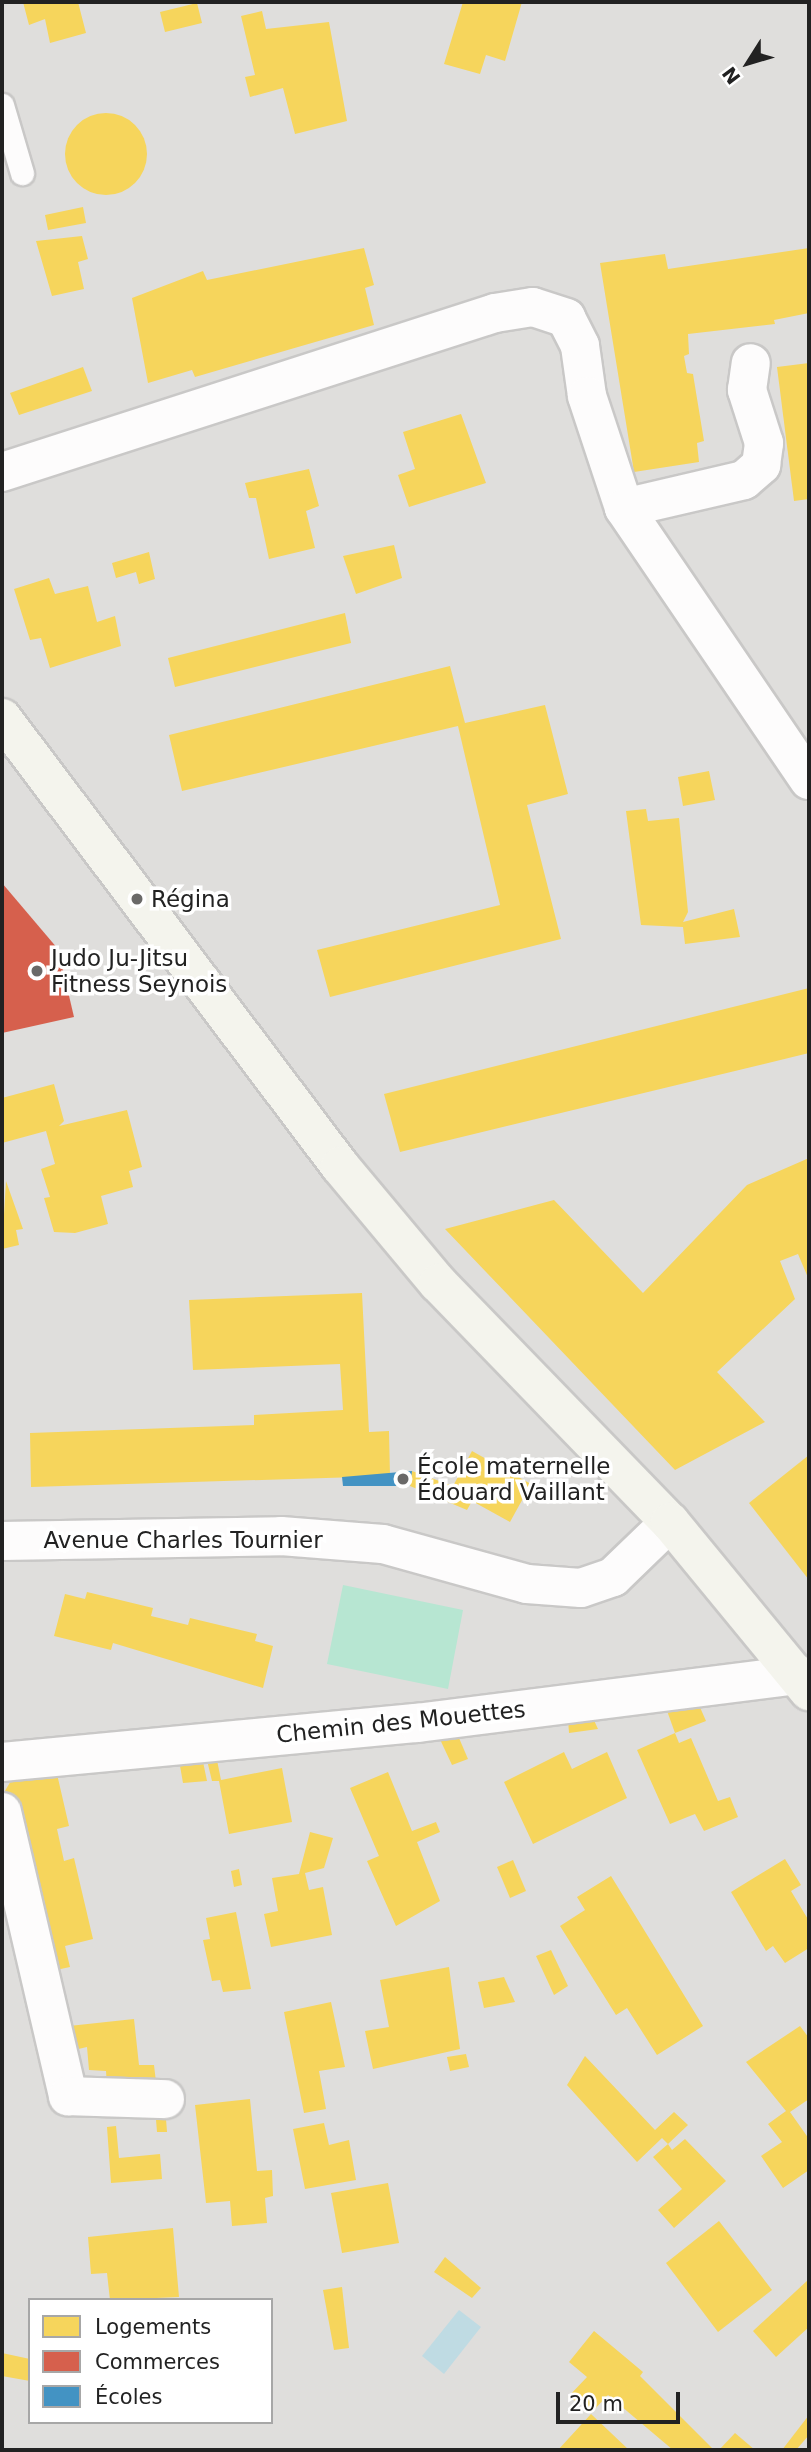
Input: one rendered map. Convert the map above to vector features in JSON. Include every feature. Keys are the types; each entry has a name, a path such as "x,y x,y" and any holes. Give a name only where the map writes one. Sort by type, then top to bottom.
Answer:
{"street":[{"path":"2,472 495,313 533,307 566,318 580,346 587,396 624,508 809,780"},
{"path":"624,508 744,480 761,465 764,443 747,390 751,363"},
{"path":"2,718 376,1208 438,1283 670,1522 804,1683"},
{"name":"Avenue Charles Tournier","path":"2,1541 281,1535 383,1544 527,1584 581,1588 612,1577 670,1522"},
{"name":"Chemin des Mouettes","path":"2,1762 804,1683"},
{"path":"2,1812 68,2096 165,2099"}],"lane":[{"path":"2,106 22,173"}],"shaded area":[{"path":"2,2 809,2 809,2450 2,2450"}],"green space":[{"path":"343,1585 463,1610 448,1689 327,1664"}],"water":[{"path":"459,2310 481,2327 444,2374 422,2356"}],"building: Logements":[{"path":"23,2 78,2 86,33 50,43 45,19 29,25"},
{"path":"463,2 522,2 505,61 486,55 480,74 444,64"},
{"path":"197,3 202,23 165,32 160,12"},
{"path":"262,11 266,29 329,22 347,121 295,134 283,88 250,97 245,77 255,75 241,16"},
{"path":"106,113 122,116 135,125 144,138 147,154 144,170 135,183 122,192 106,195 90,192 77,183 68,170 65,154 68,138 77,125 90,116"},
{"path":"83,207 86,223 48,230 45,215"},
{"path":"82,236 88,259 78,262 84,289 52,296 36,241"},
{"path":"364,248 374,285 365,288 374,325 195,377 192,370 148,383 132,298 203,271 207,280"},
{"path":"809,248 809,313 774,320 775,324 688,334 689,354 684,356 687,373 693,374 704,441 697,443 699,462 634,472 600,263 665,254 668,269"},
{"path":"809,363 809,499 794,501 777,367"},
{"path":"83,367 92,391 19,415 10,393"},
{"path":"461,414 486,483 409,507 398,475 415,469 403,432"},
{"path":"309,469 319,506 306,511 315,548 269,559 256,498 249,498 245,483"},
{"path":"394,545 402,578 356,594 343,556"},
{"path":"149,552 155,579 139,584 136,572 116,578 112,563"},
{"path":"49,578 55,594 88,586 97,622 115,616 121,646 50,668 41,638 30,640 14,589"},
{"path":"345,613 351,643 175,687 168,658"},
{"path":"450,666 465,723 545,705 568,794 527,805 561,939 330,997 317,950 500,905 458,726 182,791 169,735"},
{"path":"709,771 715,800 683,806 678,777"},
{"path":"646,809 648,821 679,818 688,912 683,922 734,909 740,937 685,944 683,927 641,925 626,811"},
{"path":"809,988 809,1053 400,1152 384,1094"},
{"path":"54,1084 64,1121 59,1126 127,1110 142,1167 129,1171 133,1187 101,1196 108,1224 75,1233 54,1232 44,1198 50,1197 41,1169 55,1164 46,1131 2,1143 2,1098"},
{"path":"809,1158 809,1280 798,1254 780,1261 795,1299 717,1372 765,1422 675,1470 445,1229 554,1200 643,1293 747,1185"},
{"path":"6,1181 23,1229 16,1230 19,1245 2,1249"},
{"path":"362,1293 369,1432 389,1431 390,1476 31,1487 30,1433 254,1425 254,1415 343,1410 340,1364 193,1370 189,1300"},
{"path":"472,1451 531,1484 510,1522 472,1501 467,1510 410,1486 412,1471 453,1486"},
{"path":"809,1455 809,1580 749,1503"},
{"path":"87,1592 153,1608 151,1616 188,1625 190,1618 257,1634 255,1641 273,1646 263,1688 113,1643 111,1650 54,1636 65,1594 85,1599"},
{"path":"699,1705 706,1721 675,1733 666,1708"},
{"path":"592,1716 598,1729 569,1733 568,1719"},
{"path":"456,1731 468,1759 452,1765 437,1733"},
{"path":"675,1733 679,1743 691,1738 718,1801 730,1797 738,1817 704,1831 695,1814 670,1824 637,1750"},
{"path":"564,1752 572,1769 607,1752 627,1798 533,1844 504,1782"},
{"path":"216,1755 221,1780 282,1768 292,1822 229,1834 219,1781 212,1781 206,1756"},
{"path":"202,1757 207,1781 183,1783 179,1760"},
{"path":"388,1772 412,1831 436,1822 440,1832 417,1842 440,1901 396,1926 367,1861 379,1856 350,1788"},
{"path":"57,1774 69,1826 57,1829 64,1861 74,1858 93,1939 65,1946 70,1967 42,1973 2,1796 12,1779"},
{"path":"310,1832 333,1838 324,1868 305,1873 309,1890 323,1887 332,1935 271,1947 264,1914 278,1911 272,1878 299,1874"},
{"path":"785,1859 801,1885 791,1891 809,1921 809,1948 785,1963 773,1946 766,1951 731,1892"},
{"path":"513,1860 526,1891 510,1898 497,1867"},
{"path":"239,1869 242,1885 234,1887 231,1871"},
{"path":"611,1876 703,2026 657,2055 627,2008 616,2015 560,1926 585,1910 577,1897"},
{"path":"236,1912 251,1989 223,1992 220,1980 212,1981 203,1940 210,1939 206,1918"},
{"path":"551,1950 568,1986 554,1995 536,1956"},
{"path":"449,1967 460,2049 373,2069 365,2031 389,2027 380,1980"},
{"path":"504,1977 515,2002 484,2008 478,1982"},
{"path":"331,2002 345,2067 319,2071 326,2109 304,2113 284,2012"},
{"path":"134,2019 139,2065 154,2065 156,2082 107,2086 106,2071 89,2070 87,2047 61,2053 69,2026"},
{"path":"800,2026 809,2038 809,2099 790,2112 809,2139 809,2170 783,2188 761,2156 782,2142 768,2124 786,2111 746,2062"},
{"path":"466,2054 469,2067 450,2071 447,2057"},
{"path":"585,2056 655,2130 674,2112 688,2125 668,2144 662,2138 637,2162 567,2085"},
{"path":"250,2099 257,2171 272,2170 273,2196 265,2198 267,2223 232,2226 230,2201 206,2203 195,2105"},
{"path":"165,2106 167,2132 157,2132 155,2107"},
{"path":"324,2123 329,2145 349,2140 356,2180 305,2189 293,2129"},
{"path":"116,2126 119,2158 160,2154 162,2179 111,2183 107,2127"},
{"path":"685,2139 726,2181 674,2228 658,2210 682,2189 653,2157 668,2144 672,2150"},
{"path":"388,2183 399,2243 342,2253 331,2193"},
{"path":"719,2221 772,2290 718,2332 666,2263"},
{"path":"173,2228 179,2297 110,2298 107,2273 91,2274 88,2237"},
{"path":"445,2257 481,2288 472,2298 434,2272"},
{"path":"809,2279 809,2327 776,2357 753,2331"},
{"path":"342,2287 349,2348 334,2350 323,2290"},
{"path":"594,2331 643,2372 640,2376 714,2450 673,2450 608,2395 594,2410 568,2397 587,2377 569,2362"},
{"path":"2,2353 28,2359 28,2381 2,2376"},
{"path":"591,2414 629,2450 558,2450"},
{"path":"809,2415 809,2435 796,2450 782,2450"},
{"path":"735,2433 755,2450 719,2450"}],"building: Commerces":[{"path":"2,883 58,949 74,1017 2,1033"}],"building: Écoles":[{"path":"412,1471 410,1486 343,1486 342,1477"}],"place":[{"name":"Régina","path":"137,899"},
{"name":"Judo Ju-Jitsu Fitness Seynois","path":"37,971"},
{"name":"École maternelle Édouard Vaillant","path":"403,1479"}]}
